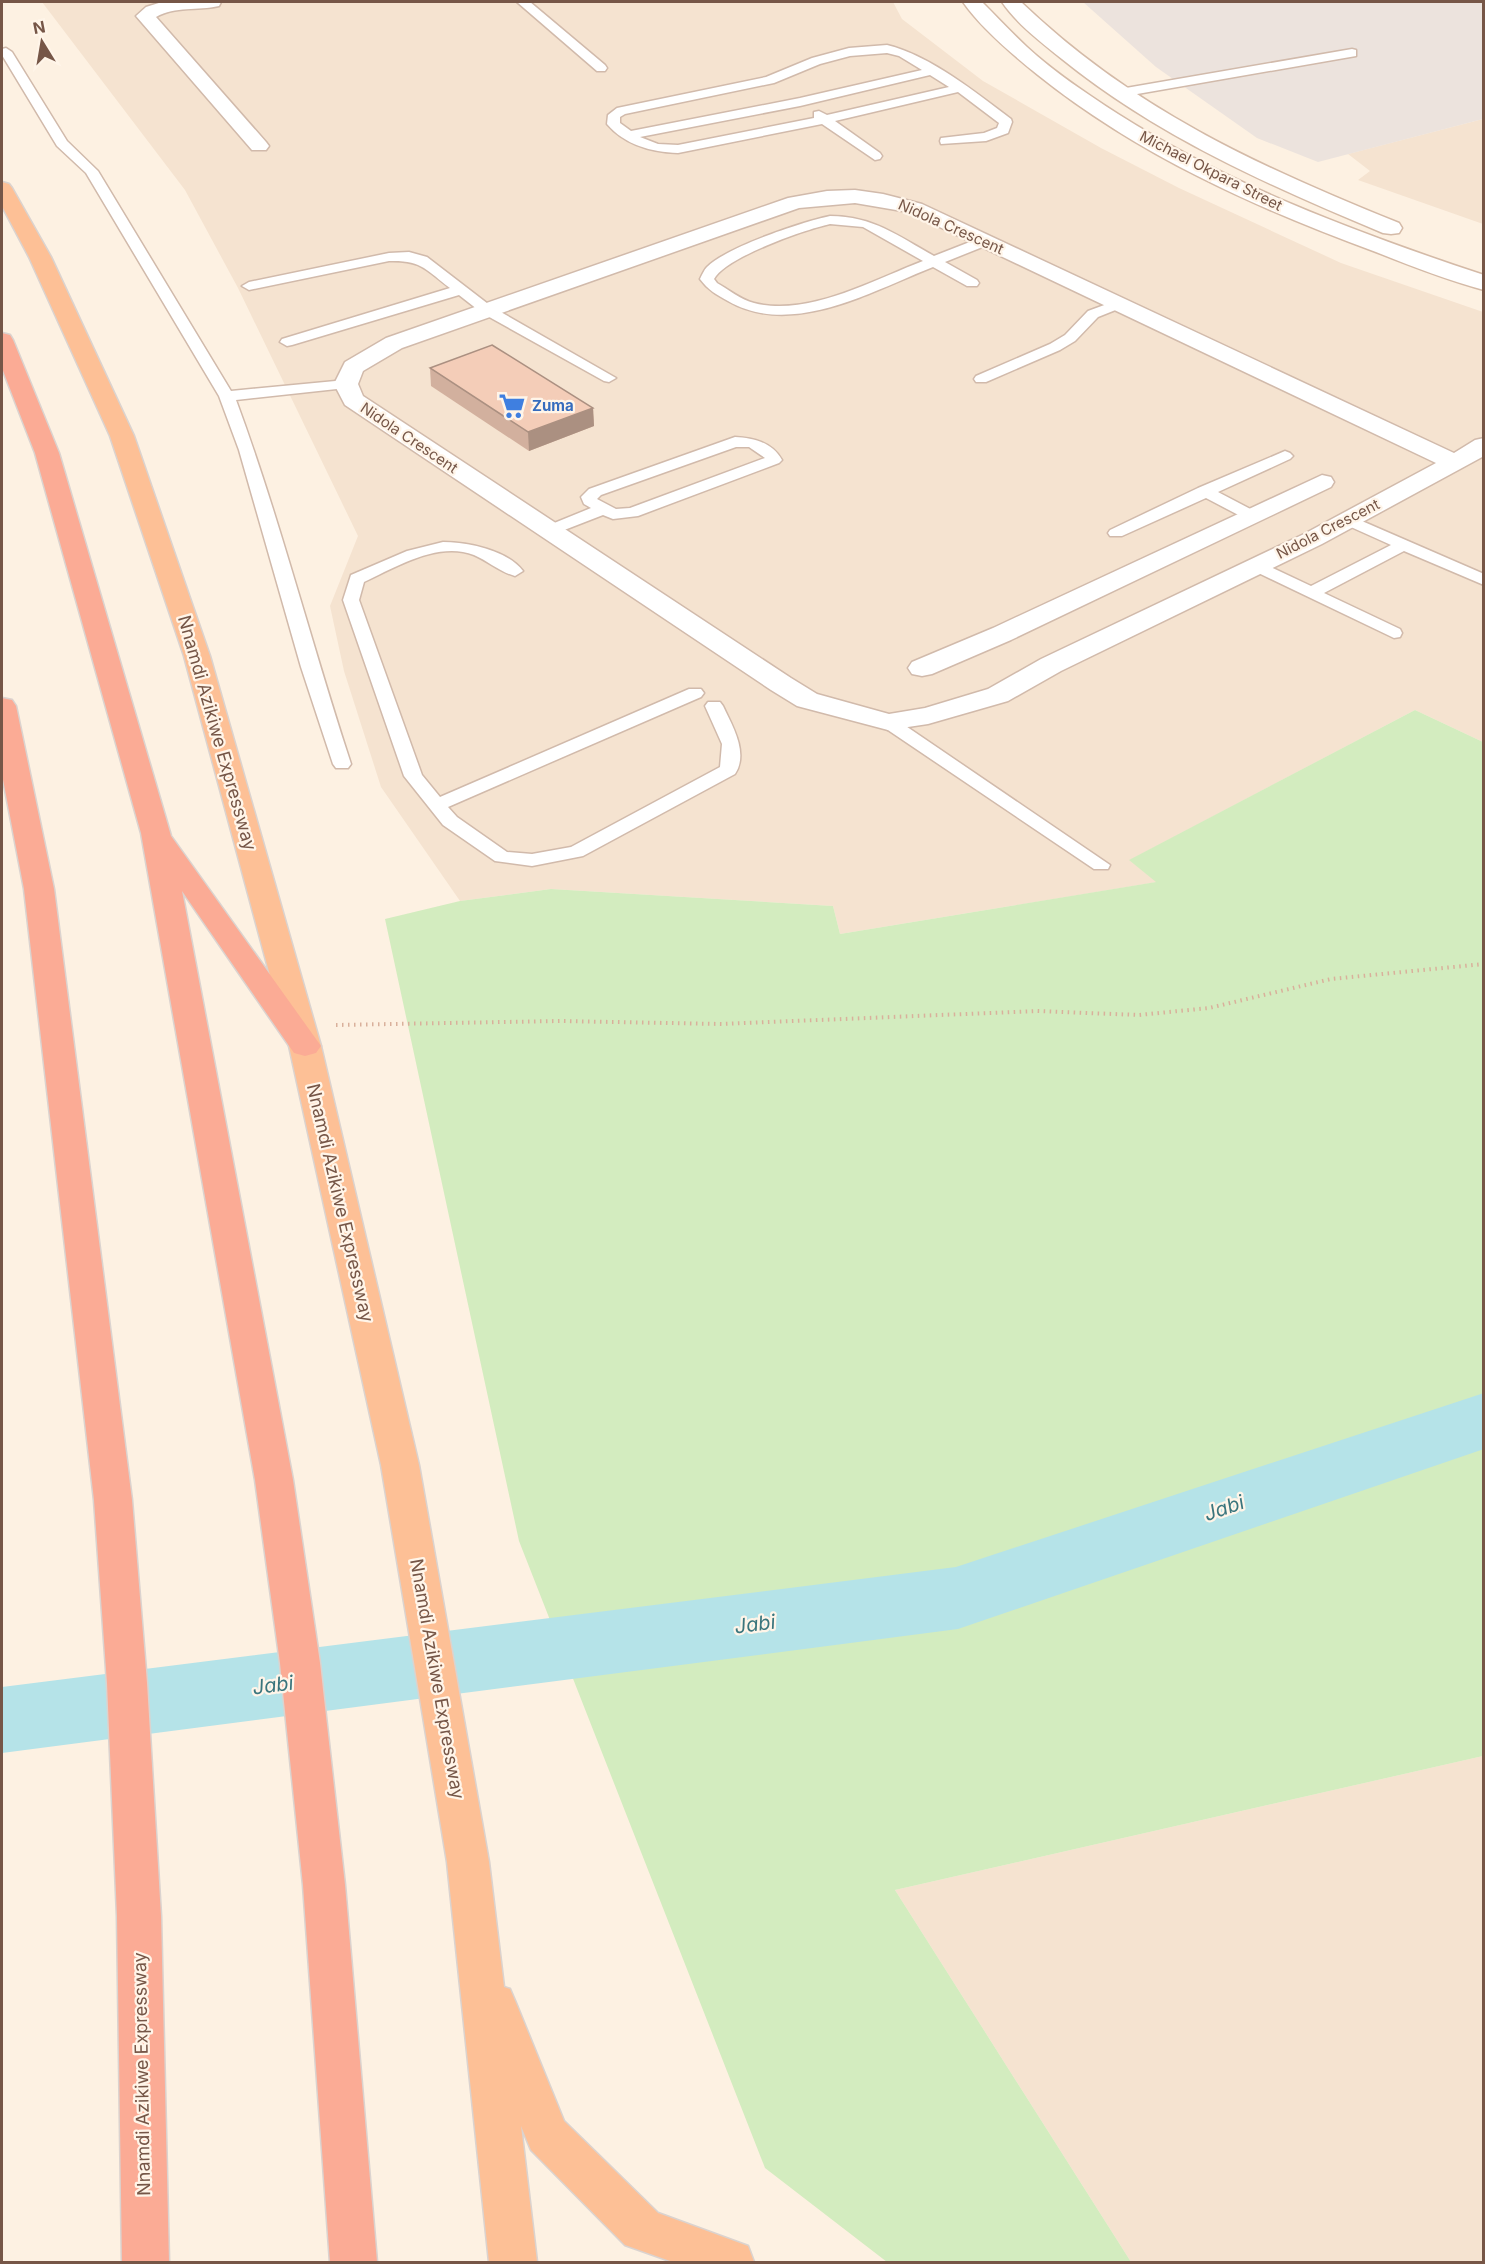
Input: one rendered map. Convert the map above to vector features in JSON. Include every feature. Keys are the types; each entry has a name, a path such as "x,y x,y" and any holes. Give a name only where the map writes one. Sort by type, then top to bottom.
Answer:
{"highway":[{"name":"Nnamdi Azikiwe Expressway","path":"2,188 40,258 122,436 197,656 302,1036 400,1466 468,1862 513,2262"},
{"path":"2,340 47,453 156,833 274,1480 300,1663 324,1886 354,2262"},
{"name":"Nnamdi Azikiwe Expressway","path":"2,706 39,890 113,1500 128,1683 139,1916 146,2262"},
{"path":"156,833 302,1036"},
{"path":"479,1965 548,2135 642,2229 731,2262"}],"street":[{"path":"212,2 167,6 152,10 145,16 259,146"},
{"name":"Michael Okpara Street","path":"972,2 1050,76 1125,127 1174,155 1243,190 1348,235 1484,283"},
{"name":"Michael Okpara Street","path":"1011,2 1079,65 1120,93 1251,167 1413,236"},
{"name":"Nidola Crescent","path":"1455,463 915,208 857,195 830,196 795,202 394,343 353,367 346,384 353,400 807,700 888,722 928,716 998,694 1051,665 1256,566 1279,524 1348,520 1455,463 1484,446"},
{"path":"922,668 1279,524 1322,482"},
{"path":"1002,634 1051,665"}],"lane":[{"path":"523,2 601,68"},
{"path":"946,141 986,137 1003,130 1006,122 960,88 903,53 887,49 849,52 816,61 770,80 621,111 614,116 613,124 640,144 656,149 678,149 826,119 960,88"},
{"path":"6,52 62,143 91,171 226,396 247,450 310,667 342,764"},
{"path":"1120,93 1352,53"},
{"path":"627,136 800,102 932,71"},
{"path":"770,80 875,156"},
{"path":"972,283 934,262 867,224 830,220 807,225 728,258 712,270 707,279 712,286 748,307 798,310 834,301 934,262 986,241"},
{"path":"249,286 389,257 409,256 422,260 487,310 609,378"},
{"path":"287,342 460,290"},
{"path":"981,379 1055,347 1070,338 1093,314 1118,304"},
{"path":"226,396 346,384"},
{"path":"548,531 603,509 613,514 632,513 774,460 772,456 753,443 735,442 595,492 589,497 590,501 603,509"},
{"path":"1116,533 1285,456"},
{"path":"1204,491 1279,524"},
{"path":"1348,520 1484,580"},
{"path":"1311,592 1403,545"},
{"path":"515,571 474,549 449,546 414,553 357,579 351,600 413,776 450,821 502,857 532,860 576,852 729,770 731,744 714,706"},
{"path":"1256,566 1394,633"},
{"path":"436,805 695,693"},
{"path":"888,722 1101,865"}],"path":[{"path":"302,1036 560,1021 722,1024 1038,1011 1139,1015 1209,1008 1331,979 1484,964"}],"shaded area":[{"path":"42,2 893,2 902,19 983,81 1101,148 1179,188 1341,263 1483,312 1483,742 1415,710 1130,860 1157,882 840,934 833,906 551,889 460,901 381,787 344,671 330,606 358,536 238,288 185,190"},
{"path":"1083,2 1483,2 1483,119 1318,162 1257,138 1156,67"},
{"path":"1483,119 1483,224 1358,180 1370,171 1348,154"},
{"path":"1483,1756 1483,2262 1131,2262 895,1890"}],"green space":[{"path":"1415,710 1483,742 1483,1756 895,1890 1131,2262 887,2262 765,2168 519,1541 385,919 460,901 551,889 833,906 840,934 1156,882 1129,860"}],"building":[{"path":"492,345 593,408 528,432 430,368"}],"waterway":[{"name":"Jabi","path":"2,1720 958,1598 1484,1420"}],"place":[{"name":"Zuma","path":"512,406"}]}
